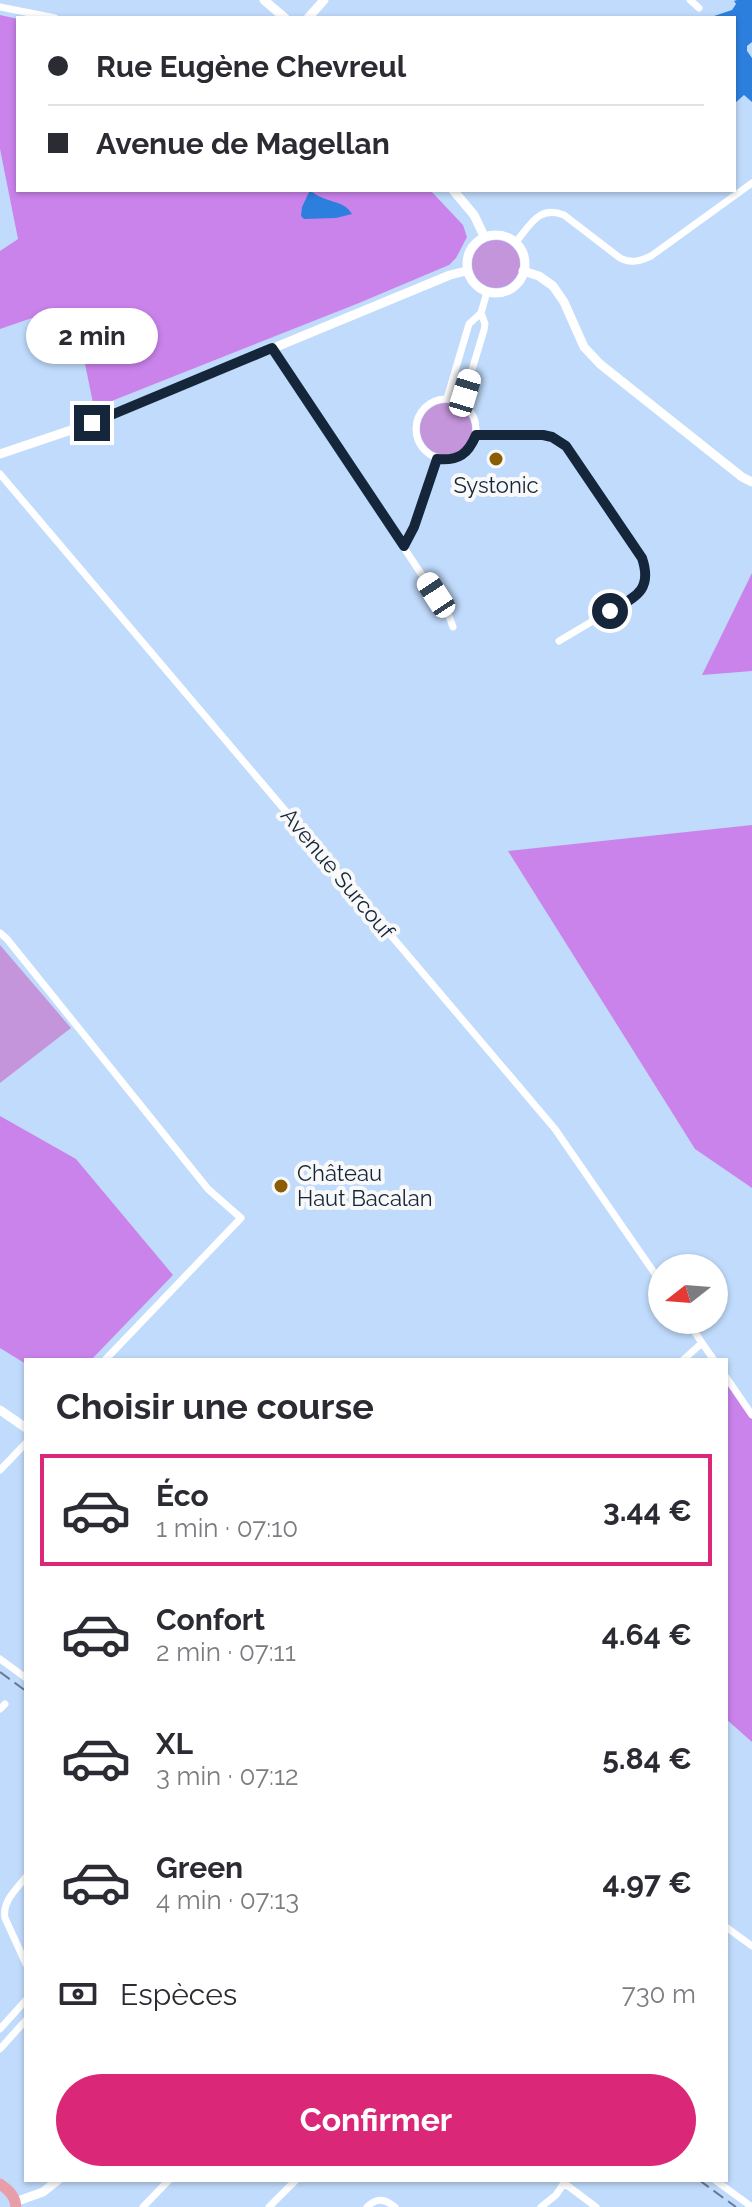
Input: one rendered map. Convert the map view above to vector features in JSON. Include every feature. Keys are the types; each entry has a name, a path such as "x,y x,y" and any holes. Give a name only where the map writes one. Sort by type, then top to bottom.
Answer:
{"main road":[{"path":"0,2184 8,2189 16,2205"}],"street":[{"path":"264,0 283,16"},
{"path":"310,16 324,0"},
{"path":"690,0 699,8"},
{"path":"0,7 45,16"},
{"path":"516,242 535,219 553,211 564,215 620,258 640,261 752,183"},
{"path":"455,192 474,215 484,236"},
{"path":"497,234 516,242 525,262 522,277 513,288 500,293 487,292 474,284 466,271 466,257 473,244 484,236 497,234"},
{"path":"0,454 92,423 466,271"},
{"path":"523,271 539,276 553,286 564,302 584,347 600,364 752,482"},
{"path":"447,398 469,324 481,313 487,292"},
{"path":"464,403 447,398 424,407 416,420 416,436 423,450 437,459 457,458 470,449 476,435 475,421 464,403 484,330 481,313"},
{"path":"272,348 404,546 453,627"},
{"path":"476,435 543,435 560,440 642,558 646,580 643,588 635,596 559,641"},
{"path":"404,546 414,527 437,459"},
{"name":"Avenue Surcouf","path":"0,474 555,1129 648,1264"},
{"path":"0,933 208,1189 241,1218 107,1358"},
{"path":"696,1334 713,1358"},
{"path":"685,1358 702,1343"},
{"path":"728,1380 752,1415"},
{"path":"0,1410 24,1427"},
{"path":"0,1470 24,1445"},
{"path":"0,1659 24,1677"},
{"path":"24,1880 3,1911 24,1960"},
{"path":"728,1928 752,1946"},
{"path":"0,2029 24,2002"},
{"path":"0,2049 24,2022"},
{"path":"16,2205 56,2182"},
{"path":"143,2207 167,2182"},
{"path":"269,2207 294,2182"},
{"path":"541,2207 556,2195 562,2182 596,2207"},
{"path":"718,2182 752,2207"},
{"path":"367,2207 375,2200 382,2199 395,2207"}],"shaded area":[{"path":"0,15 16,19 16,192 432,192 463,225 467,237 449,265 94,408 75,315 32,318 0,329 0,251 18,239 0,149"},
{"path":"496,240 513,247 520,264 513,281 496,288 479,281 472,264 479,247"},
{"path":"446,403 464,411 472,429 464,447 446,455 428,447 420,429 428,411"},
{"path":"752,573 752,671 702,675"},
{"path":"752,825 752,1188 695,1149 508,851"},
{"path":"0,945 71,1028 0,1083"},
{"path":"0,1116 76,1159 173,1275 93,1358 24,1358 24,1363 0,1348"},
{"path":"728,1380 752,1415 752,1742 728,1721"}],"water":[{"path":"752,0 752,42 747,46 747,51 752,58 752,102 744,95 736,102 736,16 714,16 732,10 736,4 734,1"},
{"path":"309,192 313,192 344,206 352,214 304,219 301,216"}],"railway":[{"path":"0,1672 24,1690"},
{"path":"702,2182 736,2207"}],"place":[{"name":"Systonic","path":"496,459"},
{"name":"Château Haut Bacalan","path":"281,1186"}],"route":[{"path":"92,423 272,348 404,546 414,527 437,459 457,458 470,449 476,435 552,437 566,446 642,558 646,569 643,588 610,611"}]}
